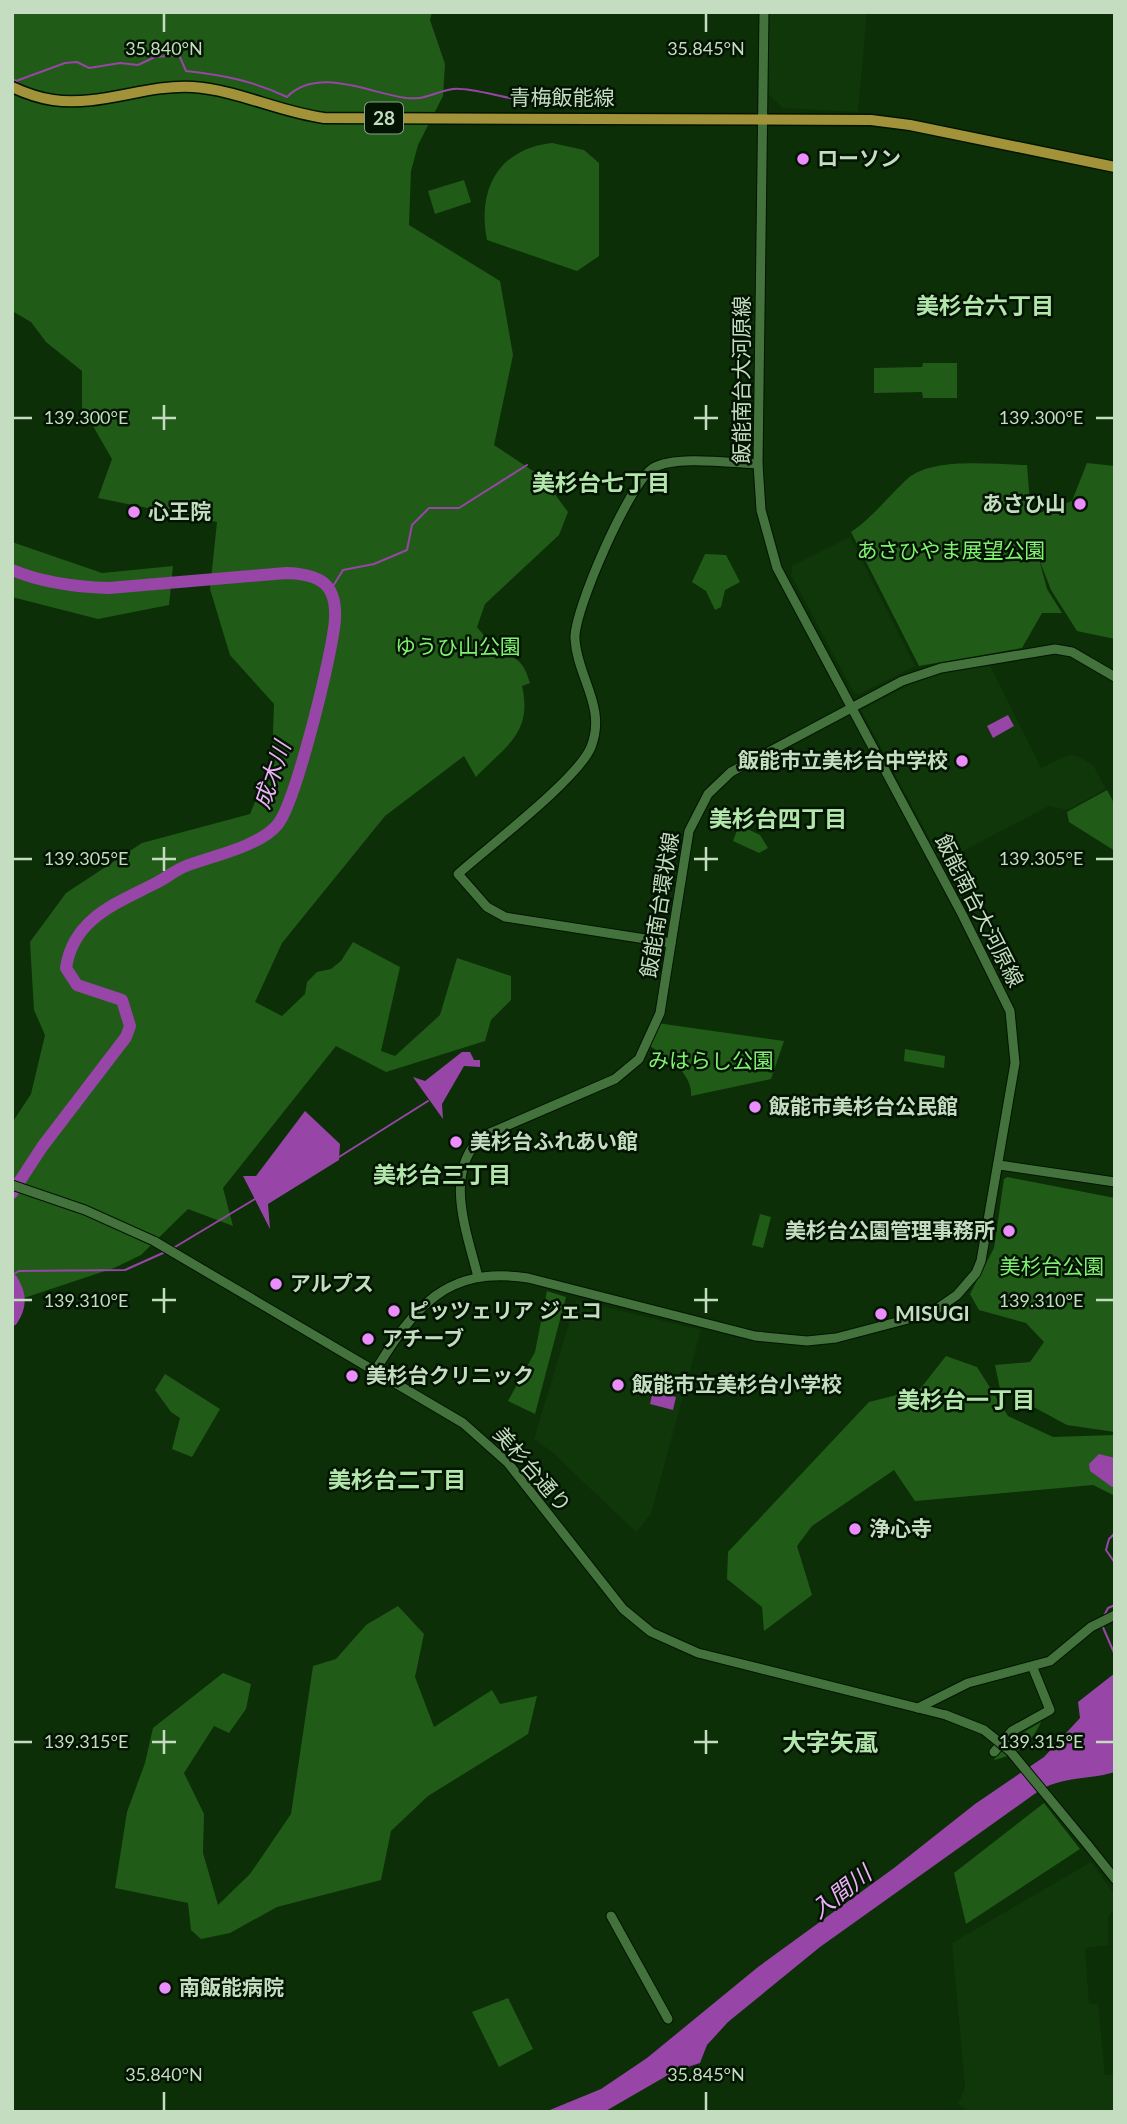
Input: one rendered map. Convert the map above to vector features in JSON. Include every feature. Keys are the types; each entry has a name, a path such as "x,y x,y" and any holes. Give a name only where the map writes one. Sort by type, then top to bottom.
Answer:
{"main road":[{"name":"青梅飯能線","path":"12,87 53,100 77,101 191,87 219,91 293,114 324,118 762,118 885,121 1115,167"}],"street":[{"name":"飯能南台大河原線","path":"375,1371 401,1329 421,1306 446,1288 478,1277 501,1275 528,1278 774,1340 836,1338 923,1316 957,1295 976,1273 981,1261 1015,1063 1010,1010 962,914 777,568 761,510 758,464 764,12"},
{"path":"671,943 505,917 487,907 458,874 576,771 592,746 596,710 576,648 575,624 586,591 637,484 652,469 669,463 758,464"},
{"name":"飯能南台環状線","path":"478,1277 459,1184 467,1153 483,1136 615,1079 639,1059 655,1030 689,831 708,794 731,772 902,681 928,671 1041,650 1072,652 1115,677"},
{"path":"999,1165 1115,1182"},
{"name":"美杉台通り","path":"12,1185 106,1218 154,1241 463,1423 494,1447 605,1588 623,1609 651,1632 698,1653 946,1715 984,1730 1010,1751 1115,1879"},
{"path":"918,1708 968,1683 1033,1668 1057,1658 1107,1619"},
{"path":"994,1752 1012,1731 1050,1710 1033,1668"},
{"path":"611,1916 668,2019"}],"shaded area":[{"path":"768,12 867,12 858,112 783,108 768,94"},
{"path":"850,537 915,666 859,694 854,693 791,575 792,566"},
{"name":"飯能市立美杉台中学校","path":"989,664 1041,768 1068,755 1077,756 1093,765 1106,789 1067,810 1049,806 942,862 861,710 928,675"},
{"path":"1008,715 1014,726 993,738 987,726"},
{"path":"462,1052 470,1052 474,1060 480,1060 480,1067 464,1066 442,1104 443,1119 413,1077 425,1081"},
{"path":"305,1111 340,1144 339,1160 268,1204 270,1229 243,1176 256,1176"},
{"name":"飯能市立美杉台小学校","path":"576,1300 701,1330 651,1514 636,1532 552,1452 534,1439"},
{"path":"653,1391 676,1397 673,1410 650,1404"},
{"path":"1099,1454 1115,1458 1115,1486 1112,1487 1090,1471 1089,1464"},
{"name":"入間川","path":"1115,1673 1115,1772 1058,1782 1040,1790 820,1947 728,2022 707,2045 700,2063 675,2071 604,2112 545,2112 601,2089 647,2058 758,1967 894,1868 975,1804 1044,1757 1080,1718 1078,1702"},
{"path":"1091,1862 1115,1895 1115,1908 1108,1917 1108,1945 1085,1948 1089,2004 1098,2004 1105,2075 1115,2074 1115,2112 971,2112 958,2104 965,2087 952,1943"}],"green space":[{"name":"ゆうひ山公園","path":"12,12 432,12 430,20 445,64 443,96 418,145 411,171 409,225 500,281 513,355 494,445 542,477 568,512 559,535 485,604 477,627 494,646 521,664 530,683 522,686 524,716 514,738 476,777 464,756 385,816 282,943 255,1002 282,1016 305,994 307,982 317,972 331,969 341,961 353,942 400,967 381,1051 395,1056 440,1015 457,958 511,976 511,1000 491,1020 485,1041 386,1072 336,1046 223,1188 233,1226 188,1209 141,1255 114,1268 12,1302 12,1123 31,1094 45,1035 34,1010 30,942 66,893 142,843 250,814 272,761 274,704 230,655 210,589 217,522 98,498 112,459 82,407 82,371 46,342 31,322 12,311"},
{"path":"552,143 584,150 599,163 599,256 577,271 487,240 485,205 496,175 505,163 518,154"},
{"path":"464,180 471,202 435,214 428,191"},
{"path":"923,363 957,363 957,398 923,398 922,392 874,393 874,368 922,367"},
{"name":"あさひやま展望公園","path":"964,463 1027,465 1031,516 1072,501 1087,463 1115,466 1115,639 1077,631 1051,590 1039,559 1047,589 1062,613 1042,613 1022,648 919,666 851,532 917,472"},
{"path":"12,542 102,573 173,566 169,605 98,619 12,597"},
{"path":"705,554 726,555 740,582 725,590 721,607 715,610 706,591 692,582"},
{"path":"1107,790 1115,805 1115,851 1069,822 1067,812"},
{"path":"739,825 760,835 768,848 759,853 733,841"},
{"name":"みはらし公園","path":"657,1023 784,1041 771,1079 691,1096 688,1080 683,1073 648,1045"},
{"path":"905,1049 945,1056 944,1068 904,1061"},
{"name":"美杉台公園","path":"1007,1177 1115,1198 1115,1432 1067,1425 1000,1389 995,1365 1030,1362 1044,1342 1026,1323 979,1310 970,1294 994,1248 1004,1179"},
{"path":"760,1214 771,1217 763,1248 752,1245"},
{"path":"547,1291 566,1297 535,1414 508,1401 535,1352"},
{"path":"946,1356 977,1367 1008,1416 1053,1437 1115,1435 1115,1496 1093,1485 915,1501 894,1470 812,1526 797,1546 812,1595 764,1631 762,1607 727,1579 728,1552 869,1402 920,1389"},
{"path":"165,1374 220,1409 192,1457 172,1449 180,1418 171,1412 155,1390"},
{"path":"398,1606 424,1634 415,1677 434,1727 492,1690 500,1704 537,1696 528,1734 428,1796 391,1831 381,1880 277,1907 230,1933 201,1939 191,1930 188,1903 115,1888 127,1812 145,1763 153,1728 223,1673 251,1684 246,1709 229,1733 214,1726 184,1773 204,1814 203,1853 218,1905 250,1874 291,1814 313,1666 336,1659 366,1625"},
{"path":"1041,1722 1033,1737 1022,1747 1010,1755 994,1760 1009,1743"},
{"path":"1044,1803 1080,1849 966,1924 954,1873"},
{"path":"508,1998 533,2049 499,2067 472,2012"}],"waterway":[{"path":"12,79 16,81 65,63 77,62 89,68 120,63 138,65 155,57 179,55 186,71 238,80 287,97 299,88 313,83 329,82 406,98 420,98 459,89 516,99"},
{"path":"330,591 343,570 374,564 407,550 412,525 429,508 459,508 527,465"},
{"name":"成木川","path":"12,570 60,584 109,588 286,573 307,575 323,582 329,588 335,606 328,662 312,725 294,787 278,824 270,832 248,844 182,868 111,906 87,925 77,937 66,968 77,985 122,1000 130,1026 126,1037 42,1147 12,1193"},
{"path":"339,1157 428,1101"},
{"path":"175,1247 255,1199"},
{"path":"12,1275 19,1271 125,1270 163,1253"},
{"name":"成木川","path":"12,1280 19,1300 12,1320"},
{"path":"1115,1533 1109,1539 1106,1550 1115,1563"},
{"path":"1104,1616 1108,1608 1115,1605"},
{"path":"1102,1625 1115,1655"}],"place":[{"name":"ローソン","path":"803,159"},
{"name":"あさひ山","path":"1080,504"},
{"name":"心王院","path":"134,512"},
{"name":"飯能市立美杉台中学校","path":"962,761"},
{"name":"飯能市美杉台公民館","path":"755,1107"},
{"name":"美杉台ふれあい館","path":"456,1142"},
{"name":"美杉台公園管理事務所","path":"1009,1231"},
{"name":"アルプス","path":"276,1284"},
{"name":"ピッツェリア ジェコ","path":"394,1311"},
{"name":"MISUGI","path":"881,1314"},
{"name":"アチーブ","path":"368,1339"},
{"name":"美杉台クリニック","path":"352,1376"},
{"name":"飯能市立美杉台小学校","path":"618,1385"},
{"name":"浄心寺","path":"855,1529"},
{"name":"南飯能病院","path":"165,1988"}],"district":[{"name":"美杉台六丁目","path":"985,306"},
{"name":"美杉台七丁目","path":"601,483"},
{"name":"美杉台四丁目","path":"778,819"},
{"name":"美杉台三丁目","path":"442,1175"},
{"name":"美杉台一丁目","path":"966,1400"},
{"name":"美杉台二丁目","path":"397,1480"},
{"name":"大字矢颪","path":"830,1743"}]}
